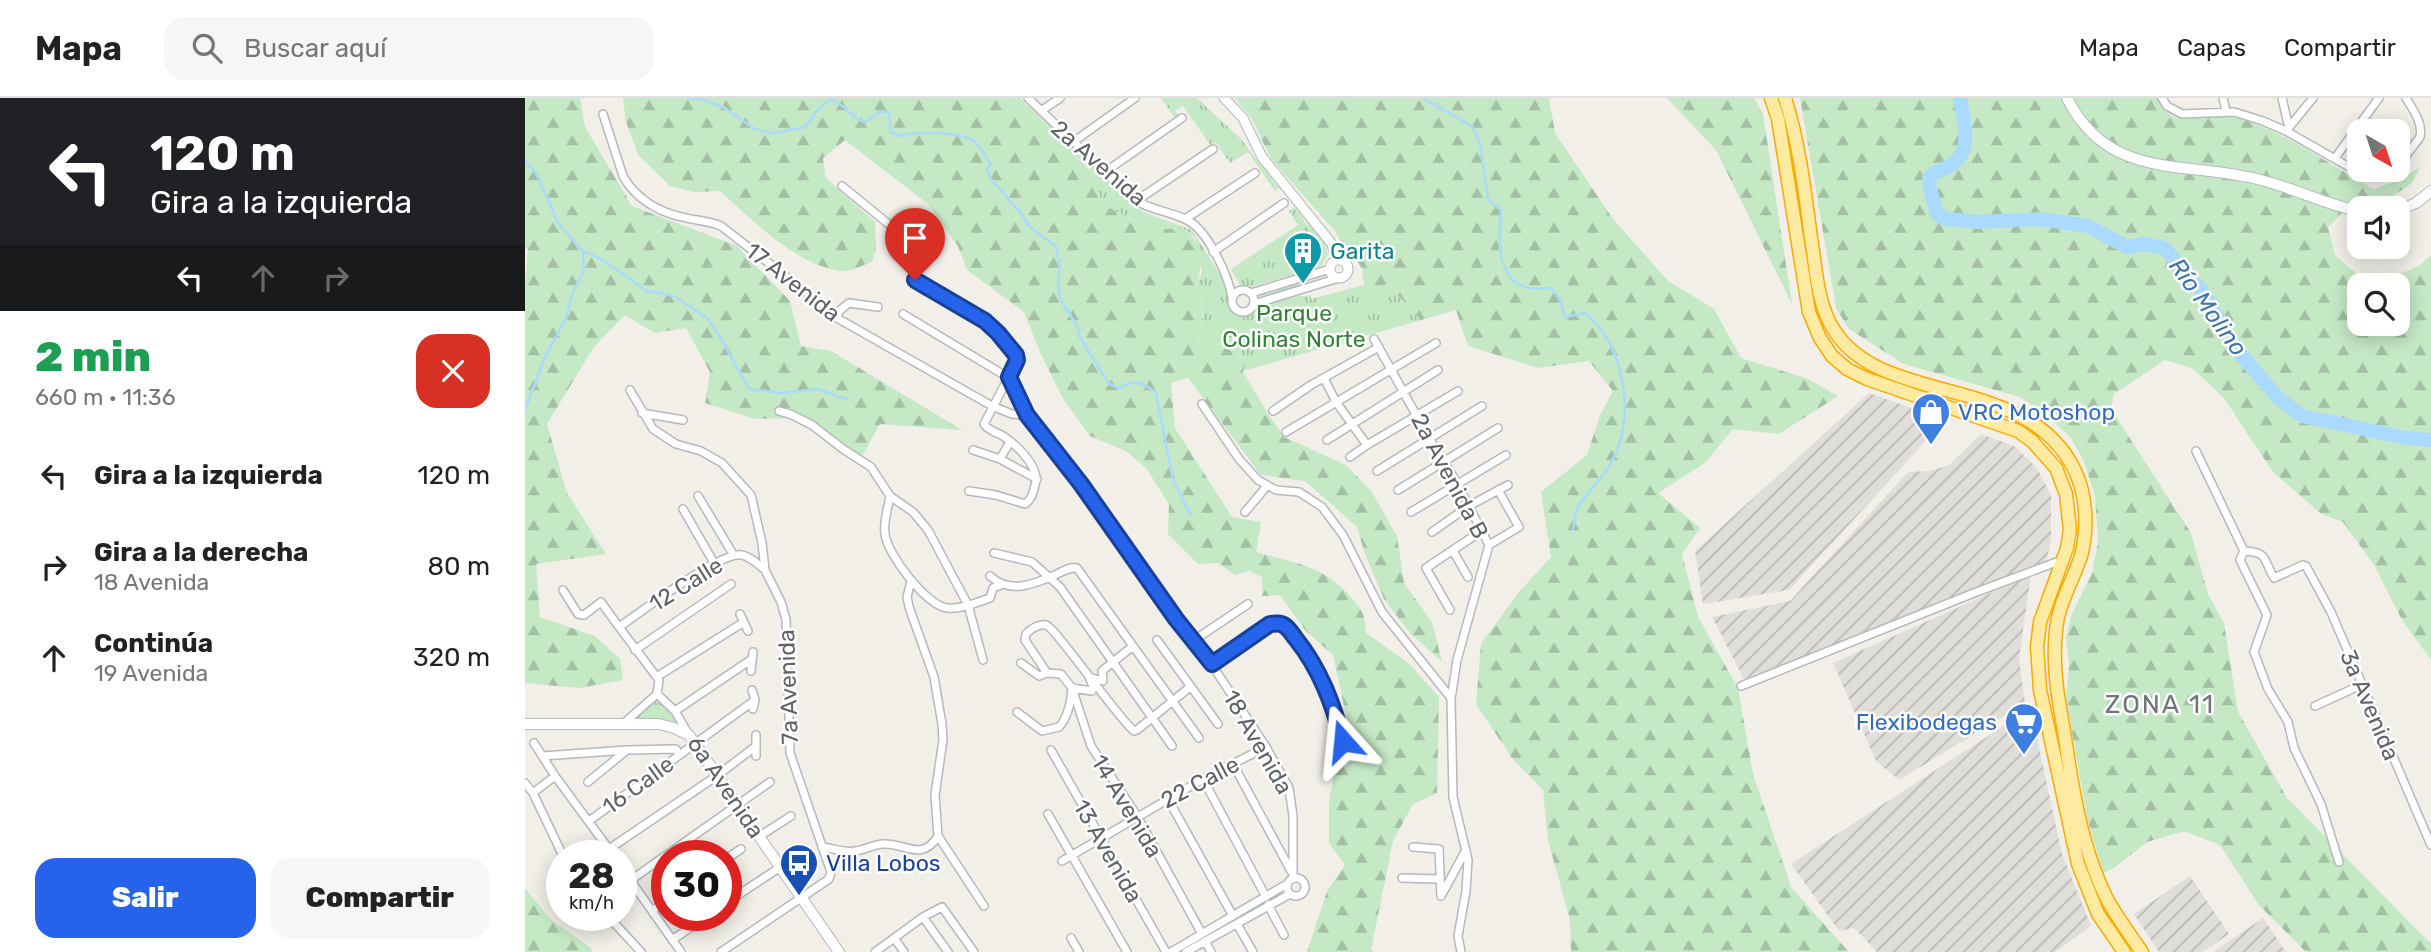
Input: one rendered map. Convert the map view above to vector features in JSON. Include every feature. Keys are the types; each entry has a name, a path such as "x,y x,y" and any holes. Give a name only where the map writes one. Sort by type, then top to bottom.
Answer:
{"highway":[{"path":"1771,98 1778,118 1809,312 1827,350 1847,369 1867,379 2018,431 2032,441 2056,468 2066,494 2070,530 2063,560 2040,622 2037,647 2042,706 2078,864 2098,914 2124,952"},
{"path":"1785,98 1807,206 1822,303 1838,336 1857,355 1876,366 2008,409 2035,424 2051,436 2076,474 2085,514 2085,538 2081,556 2061,605 2056,629 2055,667 2060,707 2068,760 2088,851 2108,900 2142,952"},
{"path":"2042,706 2060,707"}],"main road":[{"path":"2067,98 2077,118 2102,144 2130,159 2162,167 2259,179 2347,207"},
{"path":"2410,206 2431,191"},
{"path":"525,724 666,725 688,735"},
{"name":"6a Avenida","path":"688,735 839,952"}],"street":[{"name":"2a Avenida","path":"1028,98 1136,201 1150,209 1185,219"},
{"path":"1041,111 1060,98"},
{"path":"1073,142 1135,98"},
{"path":"1224,98 1243,118 1262,157 1332,244 1336,260 1330,269 1236,292 1232,297"},
{"path":"2223,98 2226,111"},
{"path":"2282,98 2288,129"},
{"path":"2288,129 2313,98"},
{"path":"2335,158 2379,98"},
{"path":"2406,98 2417,117 2421,131 2410,151"},
{"path":"2164,102 2182,114 2226,111 2288,129 2347,166"},
{"name":"17 Avenida","path":"603,114 623,176 637,194 662,212 705,220 721,226 837,318 992,406 1018,415 1027,415"},
{"path":"1105,172 1182,118"},
{"path":"1136,201 1213,149"},
{"path":"1255,173 1185,219 1198,228 1229,279 1232,304 1240,312 1250,309 1254,304 1342,277 1347,273 1348,267 1345,262 1336,260"},
{"path":"842,186 902,235 907,243 915,280 919,284 985,321 1016,355 1015,365 984,424 1010,442 1034,467 1037,479 1029,501 1025,504 996,495 969,491"},
{"path":"1213,252 1284,203"},
{"path":"1330,269 1334,276 1342,277"},
{"path":"1309,276 1313,287"},
{"path":"1229,279 1247,291 1254,304"},
{"path":"837,318 839,310 849,303 878,307"},
{"path":"902,314 1009,377"},
{"name":"2a Avenida B","path":"1374,339 1457,483 1489,545 1457,660 1451,699 1453,797 1467,850 1468,872 1458,936 1461,952"},
{"path":"1286,432 1436,343"},
{"path":"1273,411 1379,347"},
{"path":"1327,440 1438,370"},
{"name":"18 Avenida","path":"1009,377 1027,415 1081,484 1212,664 1266,747 1293,800 1291,879"},
{"path":"1324,378 1336,402 1367,445"},
{"name":"7a Avenida","path":"629,390 653,429 676,444 701,451 722,463 751,495 762,542 765,570 781,601 786,619 790,753 831,876 802,898"},
{"path":"1350,457 1458,391"},
{"path":"1202,404 1239,459 1267,486 1276,490 1299,492 1322,506 1343,535 1382,612 1451,699"},
{"path":"1377,471 1482,406"},
{"path":"779,411 812,425 871,467 890,496 913,512 928,530 968,604 983,660"},
{"path":"642,413 684,420"},
{"path":"1398,490 1498,428"},
{"path":"1000,459 1010,442"},
{"path":"973,450 1000,459 1037,479"},
{"path":"2196,451 2244,551 2240,560 2267,615 2254,652 2268,689 2288,722 2294,748 2321,804 2339,862"},
{"path":"1411,512 1506,455"},
{"path":"1432,532 1469,506 1509,485"},
{"path":"1245,512 1267,486"},
{"path":"1489,545 1518,527 1498,490"},
{"path":"698,496 733,554"},
{"path":"890,496 885,537 911,580 935,602 946,608 990,598 993,588 1000,585 1014,587 1051,577 1073,566 1077,568 1199,738"},
{"path":"683,509 714,564"},
{"path":"1450,610 1426,568 1483,530"},
{"path":"1453,551 1468,577"},
{"name":"3a Avenida","path":"2244,551 2263,555 2274,578 2306,566 2331,612 2431,845"},
{"path":"994,553 1032,562 1051,577 1172,746"},
{"name":"12 Calle","path":"619,627 733,554 744,555 765,570"},
{"path":"1741,686 2063,560"},
{"path":"990,576 1000,585"},
{"path":"911,580 907,597 909,607 935,677 942,724 943,740 935,794 938,836 984,906"},
{"path":"635,650 731,584"},
{"path":"563,590 580,616 601,602 635,650 658,676 657,690 623,725"},
{"path":"1193,641 1248,604"},
{"path":"740,614 748,631"},
{"path":"658,676 744,622"},
{"path":"1212,664 1270,624 1279,623 1287,627 1317,670 1343,741"},
{"path":"1021,663 1039,676 1047,673 1025,640 1026,634 1042,625 1049,625 1131,729 1137,730 1190,687"},
{"path":"1157,640 1218,724"},
{"path":"1089,677 1103,681 1102,671 1133,646"},
{"path":"675,711 752,656 751,671"},
{"name":"14 Avenida","path":"1047,673 1061,674 1072,688 1091,746 1137,816 1211,952"},
{"path":"1017,712 1042,731 1053,730 1065,718 1072,688 1092,691 1089,677"},
{"path":"2315,706 2361,685"},
{"name":"6a Avenida","path":"657,690 675,711 688,735"},
{"path":"753,690 753,709"},
{"name":"16 Calle","path":"589,821 755,700"},
{"path":"756,736 756,756"},
{"path":"534,743 602,840"},
{"path":"629,840 756,746"},
{"name":"22 Calle","path":"1062,862 1137,816 1266,747"},
{"path":"543,756 627,750 676,750 679,755"},
{"path":"588,782 627,750"},
{"name":"13 Avenida","path":"1051,750 1168,952"},
{"path":"1233,764 1291,879 1290,894"},
{"path":"533,793 555,776"},
{"path":"1203,779 1285,935"},
{"path":"637,876 770,782"},
{"path":"525,783 533,793 555,840"},
{"path":"1168,799 1253,952"},
{"path":"1048,814 1127,952"},
{"path":"760,836 791,816"},
{"path":"822,847 852,852 884,844 924,850 938,836"},
{"path":"1413,847 1440,849 1441,896 1467,850"},
{"path":"742,892 806,850"},
{"path":"1402,878 1439,879"},
{"path":"1168,952 1203,938 1235,920 1267,901 1291,879 1301,880 1304,889 1298,896 1290,894 1267,901"},
{"path":"637,889 651,910"},
{"path":"721,952 802,898"},
{"path":"875,952 923,917 943,907 974,952"},
{"path":"923,917 948,952"},
{"path":"622,931 641,952"},
{"path":"666,931 681,952"},
{"path":"672,940 685,931"},
{"path":"894,938 904,952"},
{"path":"1071,938 1079,952"},
{"path":"1186,952 1203,938"}],"shaded area":[{"path":"1869,393 1945,420 1789,590 1703,604 1695,551"},
{"path":"1981,434 2014,446 2037,468 2051,495 2051,541 2046,562 1744,679 1712,617 1790,601 1908,472 1930,471 1949,465"},
{"path":"2031,575 2019,658 2025,703 1899,780 1876,761 1833,663"},
{"path":"2025,712 2035,729 2062,854 2091,926 2055,952 1877,952 1854,928 1839,931 1791,864"},
{"path":"2190,876 2229,934 2203,952 2159,952 2134,914"},
{"path":"2263,918 2286,952 2213,952"}],"green space":[{"path":"525,98 580,98 585,127 632,206 737,246 790,301 801,346 831,351 962,430 880,424 862,456 800,418 755,419 705,403 710,372 686,328 655,333 625,315 594,347 547,424 567,493 606,554 536,564 540,617 595,636 620,659 623,680 579,688 525,683 525,287 528,250 525,247"},
{"path":"623,98 1000,98 1011,104 1018,101 1043,131 1054,136 1091,171 1095,188 1150,228 1185,229 1196,242 1201,265 1194,288 1202,306 1198,341 1219,344 1237,352 1246,363 1243,372 1284,437 1346,465 1371,491 1397,536 1404,583 1432,622 1442,662 1410,633 1384,599 1357,527 1305,481 1261,475 1188,378 1171,383 1175,428 1232,517 1261,522 1256,552 1306,566 1329,577 1362,612 1366,633 1408,663 1439,697 1437,793 1413,804 1393,841 1371,950 1375,952 1307,952 1327,891 1345,865 1329,843 1329,803 1334,773 1345,756 1350,734 1333,655 1305,630 1280,595 1262,596 1262,577 1249,571 1235,575 1218,563 1198,564 1168,534 1169,504 1146,468 1126,451 1090,436 1062,397 1024,312 967,270 958,246 928,204 845,140 823,158 826,178 875,222 876,248 872,262 857,268 841,271 824,267 791,251 720,191 693,192 670,186 638,155 626,122"},
{"name":"Parque Colinas Norte","path":"1000,98 1020,98 1130,203 1143,212 1192,230 1231,292 1227,302 1234,314 1247,315 1259,306 1300,294 1301,297 1310,295 1311,299 1364,285 1368,293 1387,284 1421,320 1243,371 1246,363 1232,348 1198,342 1202,306 1194,288 1202,273 1195,238 1185,229 1150,228 1107,207 1095,188 1091,170 1054,136 1043,131 1018,101 1011,104"},
{"path":"1161,98 1197,98 1240,138 1279,188 1275,191 1248,152 1230,163 1216,143 1211,146 1183,106 1175,110 1179,116 1175,118"},
{"path":"1235,98 1549,98 1555,133 1613,219 1668,281 1714,309 1741,358 1808,379 1838,396 1779,434 1733,429 1705,463 1658,493 1700,528 1682,554 1698,617 1738,688 1753,774 1791,887 1849,952 1571,952 1570,920 1548,840 1543,790 1512,758 1476,704 1481,644 1518,593 1551,557 1541,492 1587,455 1600,415 1613,391 1589,361 1538,368 1468,346 1456,310 1421,320 1387,284 1368,293 1362,269 1355,257 1344,250 1335,231 1271,159 1252,119"},
{"path":"1667,98 1754,98 1763,114 1792,304 1716,150"},
{"path":"1800,98 2157,98 2163,108 2178,117 2224,116 2263,127 2347,173 2347,182 2362,182 2374,189 2394,182 2410,182 2410,174 2420,167 2412,183 2393,196 2347,196 2347,211 2328,227 2335,255 2355,273 2347,273 2347,336 2410,336 2410,273 2403,273 2420,265 2431,255 2431,660 2402,620 2374,565 2343,522 2320,513 2273,472 2224,398 2192,368 2165,360 2114,394 2111,409 2191,533 2208,594 2224,623 2238,712 2287,798 2431,944 2431,952 2306,952 2259,905 2220,845 2184,831 2147,842 2114,868 2103,873 2087,818 2066,698 2069,664 2066,639 2071,616 2092,573 2098,542 2095,496 2083,459 2070,437 2051,419 2020,397 1904,364 1849,329 1836,308"},
{"path":"1295,207 1306,224 1310,242 1310,256 1300,265 1302,272 1251,287 1240,285 1231,269 1298,225 1289,211"},
{"path":"1306,219 1325,242 1328,255 1322,265 1302,272 1300,265 1310,252"},
{"path":"1298,282 1299,287 1260,298 1257,296"},
{"path":"657,694 685,726 625,725"},
{"path":"525,888 546,914 546,931 567,931 591,948 592,952 525,952"}],"waterway":[{"path":"690,98 723,107 755,129 773,133 805,127 829,100 840,104 865,122 879,112 889,112 891,132 900,136 938,133 960,136 975,142 991,165 987,169 991,179 1031,228 1056,246 1060,266 1060,299 1109,384 1119,388 1138,383 1156,393 1173,480 1190,514"},
{"path":"1423,98 1473,127 1480,144 1488,199 1501,210 1501,255 1509,276 1528,288 1551,288 1560,299 1565,317 1585,313 1598,326 1616,358 1624,395 1622,433 1610,466 1578,506 1573,529"},
{"name":"Río Molino","path":"1960,98 1965,133 1960,157 1929,177 1937,214 1947,219 1978,222 2040,219 2088,226 2127,247 2144,244 2164,248 2202,291 2237,350 2278,398 2303,416 2406,438 2431,440"},
{"path":"525,161 536,173 558,223 583,251 601,259 647,291 674,296 707,318 749,389 782,393 818,389 846,399"},
{"path":"525,410 545,357 566,318 573,292 584,270 583,251"}],"place":[{"name":"Garita","path":"1303,285"},
{"name":"VRC Motoshop","path":"1931,446"},
{"name":"Flexibodegas","path":"2024,756"},
{"name":"Villa Lobos","path":"799,897"}],"district":[{"name":"ZONA 11","path":"2160,704"}],"route":[{"path":"915,280 985,321 1016,355 1017,360 1009,377 1027,415 1081,484 1176,619 1212,664 1270,624 1279,623 1287,627 1317,670 1343,741"}]}
